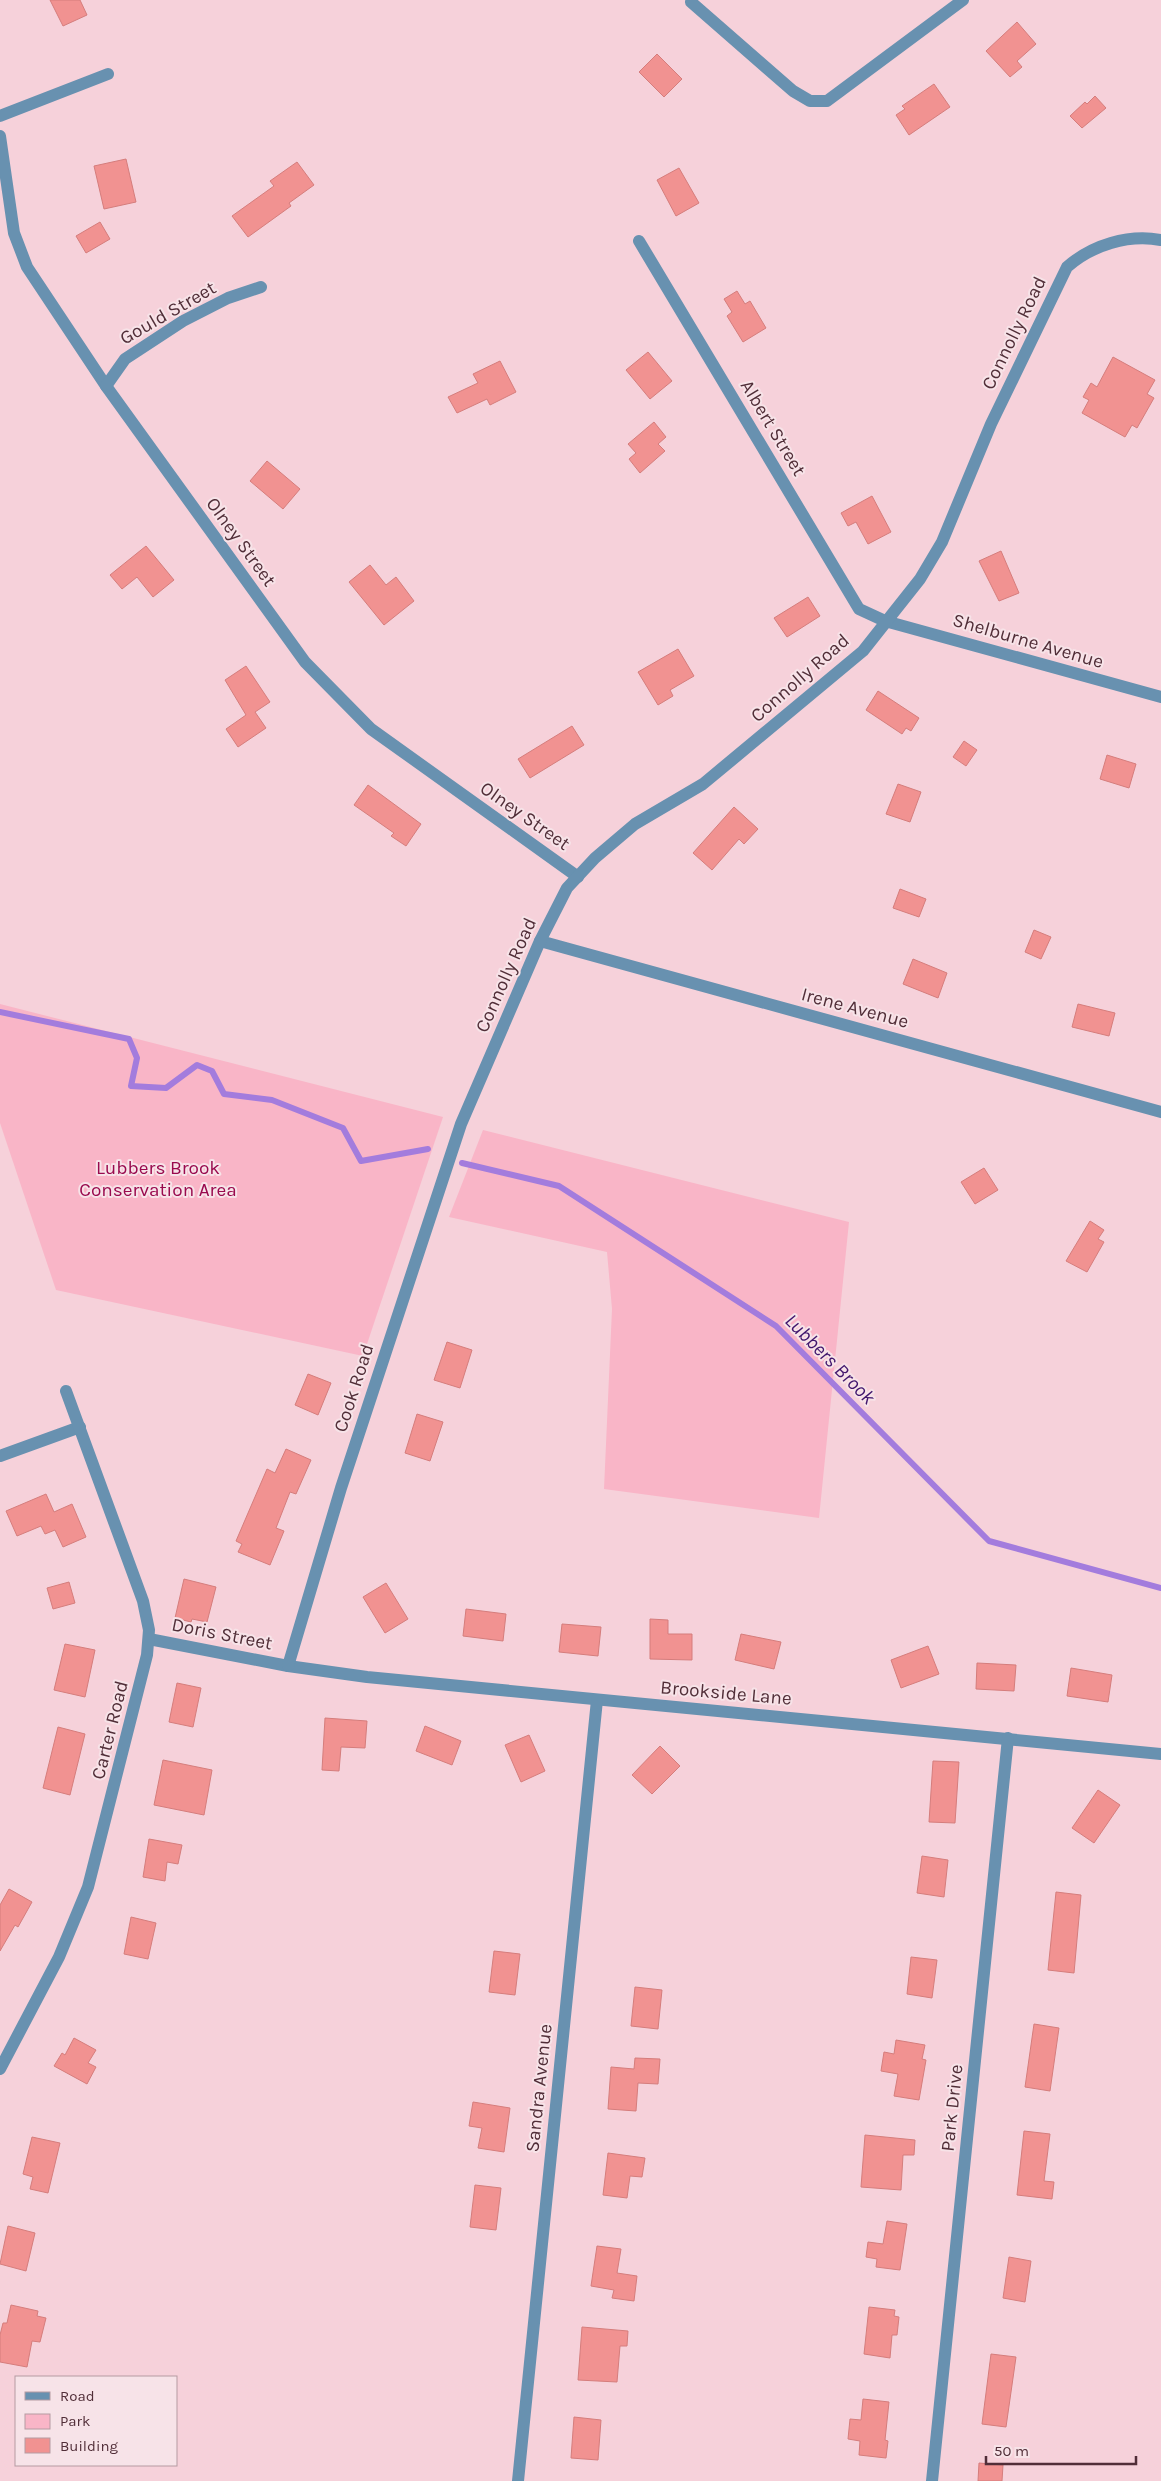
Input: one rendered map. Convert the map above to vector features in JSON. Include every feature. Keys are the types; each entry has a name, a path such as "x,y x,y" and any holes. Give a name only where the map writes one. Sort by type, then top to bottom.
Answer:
{"street":[{"path":"691,2 793,91 810,101 827,100 963,0"},
{"path":"0,116 108,74"},
{"name":"Olney Street","path":"0,136 14,233 27,267 106,386 305,662 371,729 578,877"},
{"name":"Connolly Road","path":"461,1124 540,941 567,888 595,858 635,824 703,784 807,700 863,651 920,579 942,542 992,424 1067,266 1079,256 1118,241 1132,238 1161,240"},
{"name":"Albert Street","path":"639,241 859,609 886,621"},
{"name":"Gould Street","path":"106,386 124,359 182,321 228,298 261,287"},
{"name":"Shelburne Avenue","path":"886,621 1161,697"},
{"name":"Irene Avenue","path":"540,941 1161,1112"},
{"name":"Cook Road","path":"288,1666 341,1488 461,1124"},
{"name":"Carter Road","path":"0,2069 59,1957 82,1907 144,1671 149,1639 143,1601 66,1391"},
{"path":"0,1456 80,1426"},
{"name":"Doris Street","path":"149,1639 288,1666"},
{"name":"Brookside Lane","path":"288,1666 368,1677 1161,1754"},
{"name":"Sandra Avenue","path":"518,2481 597,1700"},
{"name":"Park Drive","path":"932,2481 1008,1738"}],"green space":[{"name":"Lubbers Brook Conservation Area","path":"0,1004 443,1117 363,1356 56,1290 0,1123"},
{"path":"483,1130 849,1222 819,1518 604,1489 612,1309 607,1252 449,1217"}],"building":[{"path":"50,0 80,0 87,15 63,26"},
{"path":"1017,22 1036,44 1017,61 1022,67 1010,77 986,51"},
{"path":"657,54 682,79 664,97 639,72"},
{"path":"934,84 950,107 909,135 896,115 905,109 902,106"},
{"path":"1095,96 1106,108 1082,128 1070,116 1085,102 1087,104"},
{"path":"126,159 136,202 104,209 94,166"},
{"path":"297,162 314,185 289,203 291,206 248,237 232,216 274,186 270,181"},
{"path":"679,168 699,203 676,216 657,180"},
{"path":"100,222 110,239 86,253 76,236"},
{"path":"737,291 745,304 750,301 766,328 743,342 727,316 732,312 724,299"},
{"path":"648,352 672,381 650,399 626,370"},
{"path":"1113,357 1155,380 1147,394 1154,398 1137,428 1132,425 1125,437 1082,413 1089,400 1083,397 1091,383 1097,387"},
{"path":"500,361 516,392 490,405 487,399 457,413 448,397 478,383 473,374"},
{"path":"654,422 666,437 658,444 665,451 640,473 629,459 636,453 628,444"},
{"path":"267,461 300,489 283,509 250,481"},
{"path":"872,496 891,532 868,544 856,522 848,526 841,513"},
{"path":"146,546 174,580 153,597 137,577 122,589 110,575"},
{"path":"1001,551 1019,593 999,601 979,561"},
{"path":"370,565 386,585 396,577 414,601 384,625 349,582"},
{"path":"808,597 820,616 787,637 774,618"},
{"path":"678,649 694,676 670,690 673,696 658,705 638,672"},
{"path":"246,666 270,702 255,712 266,728 238,747 226,729 246,715 225,680"},
{"path":"878,691 919,718 911,731 906,728 902,734 866,710"},
{"path":"572,726 584,745 530,778 518,759"},
{"path":"964,741 977,750 966,766 953,757"},
{"path":"1107,755 1136,764 1129,788 1100,779"},
{"path":"898,784 921,792 910,822 886,814"},
{"path":"368,785 421,824 406,846 391,836 394,833 354,805"},
{"path":"734,807 758,829 744,844 739,839 712,870 693,853"},
{"path":"900,889 926,899 919,917 893,908"},
{"path":"1034,930 1051,937 1041,959 1025,952"},
{"path":"913,959 947,973 938,998 903,984"},
{"path":"1078,1004 1115,1013 1109,1036 1072,1027"},
{"path":"984,1168 998,1190 975,1204 961,1182"},
{"path":"1090,1221 1104,1230 1098,1239 1104,1242 1087,1272 1066,1261"},
{"path":"447,1342 472,1350 460,1388 434,1380"},
{"path":"308,1374 331,1383 318,1415 295,1405"},
{"path":"417,1414 443,1422 430,1461 405,1453"},
{"path":"286,1449 311,1460 296,1494 290,1492 276,1528 284,1531 270,1565 238,1552 242,1544 236,1541 267,1469 275,1473"},
{"path":"46,1494 54,1512 72,1504 86,1537 63,1547 55,1530 45,1534 41,1526 17,1536 6,1511"},
{"path":"184,1579 216,1587 207,1622 192,1619 191,1622 175,1618"},
{"path":"69,1582 75,1603 53,1609 47,1588"},
{"path":"386,1583 408,1619 385,1633 363,1597"},
{"path":"466,1609 506,1614 503,1641 463,1636"},
{"path":"650,1619 668,1620 668,1634 692,1634 692,1660 650,1659"},
{"path":"562,1624 601,1627 598,1656 559,1652"},
{"path":"741,1634 781,1642 774,1669 735,1660"},
{"path":"65,1644 95,1650 85,1697 54,1690"},
{"path":"928,1646 939,1674 901,1688 891,1660"},
{"path":"977,1663 1016,1665 1014,1691 976,1689"},
{"path":"1071,1668 1112,1675 1108,1702 1067,1696"},
{"path":"177,1683 201,1688 193,1727 169,1722"},
{"path":"325,1718 367,1721 365,1748 341,1747 339,1771 322,1770"},
{"path":"425,1726 461,1741 452,1765 416,1751"},
{"path":"58,1727 85,1734 70,1795 43,1788"},
{"path":"529,1735 545,1771 521,1782 505,1745"},
{"path":"660,1746 680,1766 652,1794 632,1775"},
{"path":"163,1760 212,1770 204,1815 154,1805"},
{"path":"933,1761 959,1762 955,1823 929,1822"},
{"path":"1098,1790 1120,1805 1094,1843 1072,1828"},
{"path":"149,1839 182,1845 178,1864 167,1862 165,1881 143,1877"},
{"path":"922,1856 948,1860 944,1897 917,1893"},
{"path":"9,1889 32,1902 18,1927 15,1925 0,1951 0,1905"},
{"path":"1056,1892 1081,1895 1074,1973 1048,1970"},
{"path":"131,1917 156,1923 148,1959 124,1954"},
{"path":"494,1951 520,1954 515,1995 489,1992"},
{"path":"911,1957 937,1960 932,1998 907,1994"},
{"path":"635,1987 662,1990 658,2029 631,2026"},
{"path":"1034,2024 1059,2028 1050,2091 1025,2087"},
{"path":"74,2038 96,2050 88,2063 96,2067 87,2084 54,2066 62,2053 65,2055"},
{"path":"896,2040 925,2045 922,2059 926,2060 919,2100 894,2096 898,2074 881,2071 884,2052 894,2054"},
{"path":"635,2058 660,2059 658,2084 638,2083 636,2111 608,2109 611,2067 634,2069"},
{"path":"473,2102 510,2108 504,2152 478,2148 482,2128 469,2126"},
{"path":"1024,2131 1050,2134 1044,2181 1054,2182 1052,2199 1017,2195"},
{"path":"865,2135 915,2140 914,2155 903,2155 901,2190 861,2187"},
{"path":"32,2137 60,2143 48,2193 30,2189 33,2177 23,2174"},
{"path":"608,2153 645,2158 642,2177 630,2176 627,2198 603,2195"},
{"path":"475,2185 501,2188 496,2230 470,2227"},
{"path":"887,2221 907,2224 900,2270 876,2267 877,2259 866,2257 868,2242 883,2244"},
{"path":"8,2226 35,2233 26,2271 0,2264"},
{"path":"597,2246 621,2249 617,2273 637,2276 634,2301 612,2298 614,2290 591,2286"},
{"path":"1009,2257 1031,2261 1025,2302 1003,2298"},
{"path":"11,2305 38,2311 37,2316 46,2318 40,2342 32,2341 27,2367 0,2362 0,2335 3,2323 7,2323"},
{"path":"869,2307 895,2310 894,2316 899,2317 897,2335 892,2335 890,2358 864,2354"},
{"path":"582,2327 628,2331 627,2346 620,2346 617,2382 578,2380"},
{"path":"991,2354 1016,2357 1006,2427 982,2424"},
{"path":"863,2399 889,2402 885,2440 888,2441 886,2458 859,2455 860,2441 848,2439 850,2419 861,2420"},
{"path":"574,2417 601,2420 598,2460 571,2458"},
{"path":"979,2463 1003,2465 1002,2481 978,2481"}],"waterway":[{"name":"Lubbers Brook","path":"0,1012 129,1039 137,1058 131,1086 166,1088 197,1065 212,1071 224,1094 272,1100 343,1128 361,1161 428,1149"},
{"name":"Lubbers Brook","path":"462,1163 559,1186 776,1326 989,1541 1161,1588"}]}
